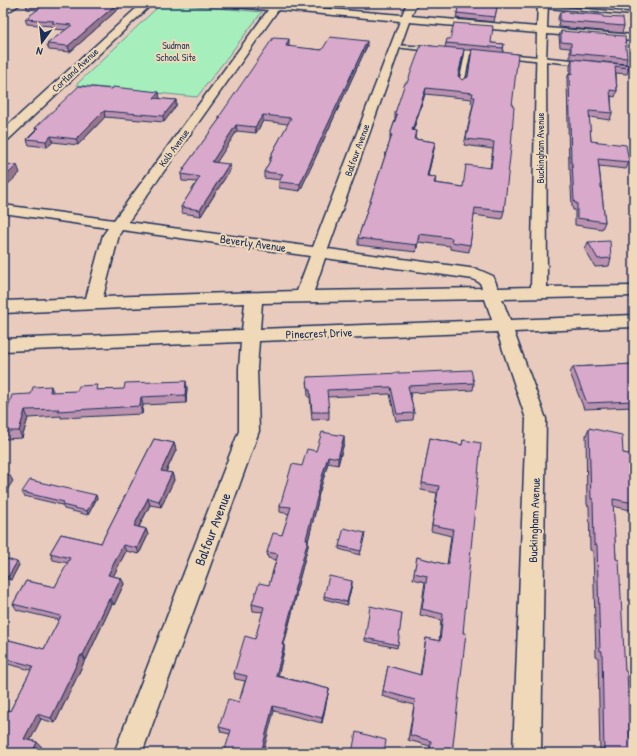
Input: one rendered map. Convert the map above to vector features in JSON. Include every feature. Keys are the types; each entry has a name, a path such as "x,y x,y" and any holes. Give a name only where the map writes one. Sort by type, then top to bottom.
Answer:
{"street":[{"path":"3,12 17,3"},
{"name":"Cortland Avenue","path":"3,137 148,3"},
{"path":"225,3 277,5 634,38"},
{"name":"Balfour Avenue","path":"303,297 394,46 412,3"},
{"name":"Kolb Avenue","path":"94,303 111,235 277,5"},
{"name":"Buckingham Avenue","path":"539,293 541,59 543,5"},
{"name":"Beverly Avenue","path":"3,209 477,274 487,280 493,294"},
{"path":"3,306 254,298 634,291"},
{"name":"Buckingham Avenue","path":"493,294 536,419 527,753"},
{"name":"Balfour Avenue","path":"128,753 249,431 248,368 254,298"},
{"name":"Pinecrest Drive","path":"3,345 634,321"}],"lane":[{"path":"497,3 543,5 634,14"},
{"path":"394,46 438,49"},
{"path":"445,50 490,54"},
{"path":"462,83 468,52"},
{"path":"498,55 590,64"},
{"path":"612,66 634,68"}],"green space":[{"name":"Sudman School Site","path":"162,3 262,12 197,97 76,85"}],"building":[{"path":"26,3 118,3 68,46 47,44 72,25 52,23 54,21 25,19 44,5"},
{"path":"459,3 495,3 494,7 497,7 495,17 457,13"},
{"path":"560,12 623,18 624,26 560,21"},
{"path":"454,23 493,26 491,43 504,44 503,48 446,43 447,39 450,39"},
{"path":"561,31 625,36 627,58 571,53 571,43 561,42"},
{"path":"330,37 367,41 300,184 279,182 283,174 264,172 272,157 270,157 291,118 263,115 255,127 236,125 212,162 229,164 200,210 181,207 200,177 181,174 185,169 183,169 221,117 219,117 273,38 289,39 286,46 322,50"},
{"path":"421,45 464,49 458,76 462,80 468,77 472,49 518,54 512,106 514,107 511,148 504,211 475,208 470,245 451,242 452,238 419,234 417,245 358,238 392,135 390,135 397,115 395,113 405,83 407,83","holes":["426,88 473,93 472,97 475,97 466,139 494,142 491,168 466,165 463,187 434,183 436,177 427,176 435,142 414,139 416,131 412,130"]},
{"path":"572,59 628,65 629,68 615,66 617,91 610,90 612,113 589,111 591,141 626,145 629,162 598,159 605,222 577,218 577,203 575,203 574,200 571,163 569,73 572,74"},
{"path":"79,86 112,89 113,87 159,92 154,98 176,100 163,116 104,111 76,139 51,136 46,141 27,139 38,128 35,128"},
{"path":"3,164 17,165 3,179"},
{"path":"610,241 611,258 598,259 588,242"},
{"path":"634,364 634,401 587,403 573,367"},
{"path":"471,370 474,383 408,386 414,413 397,414 391,387 327,390 329,412 312,412 307,377"},
{"path":"186,381 185,395 141,397 140,406 58,411 59,409 25,410 19,431 3,431 3,424 12,395 31,394 33,387 51,386 50,392 77,391 79,386 97,385 96,390 124,389 125,383"},
{"path":"589,428 622,435 623,453 634,455 634,503 613,499 616,559 619,560 625,671 627,672 630,737 634,738 634,753 604,753 602,651 600,651 597,545 594,544 593,499 591,499"},
{"path":"322,432 344,436 338,458 328,456 317,494 306,539 308,540 294,591 296,591 282,645 284,645 276,676 329,689 322,718 273,706 261,753 224,753 231,730 219,727 228,699 239,702 247,676 234,673 245,636 255,639 264,607 252,604 259,583 269,585 278,554 267,552 273,533 282,535 291,507 280,506 292,464 302,466 307,449 316,451"},
{"path":"430,438 462,445 463,440 481,443 463,633 466,633 452,753 430,753 431,741 410,735 415,700 383,691 388,666 421,675 426,638 440,641 443,614 422,609 427,576 414,573 417,557 448,565 453,529 432,525 439,486 422,483"},
{"path":"154,439 174,443 161,471 172,473 159,501 148,498 134,526 146,529 137,548 123,545 108,575 121,578 111,599 109,599 83,655 81,655 51,718 37,714 24,739 37,742 32,753 3,753 3,709 10,711 33,666 3,658 3,651 9,640 44,649 61,616 13,604 26,581 55,587 70,558 50,553 61,534 101,543"},
{"path":"3,473 9,474 3,483"},
{"path":"30,480 96,495 87,511 62,505 64,502 22,492"},
{"path":"344,528 365,533 361,551 339,546"},
{"path":"3,558 17,562 8,577 3,575"},
{"path":"329,576 352,581 347,602 324,596"},
{"path":"370,606 402,613 398,645 365,638"},
{"path":"356,732 386,740 384,753 352,753"}]}
